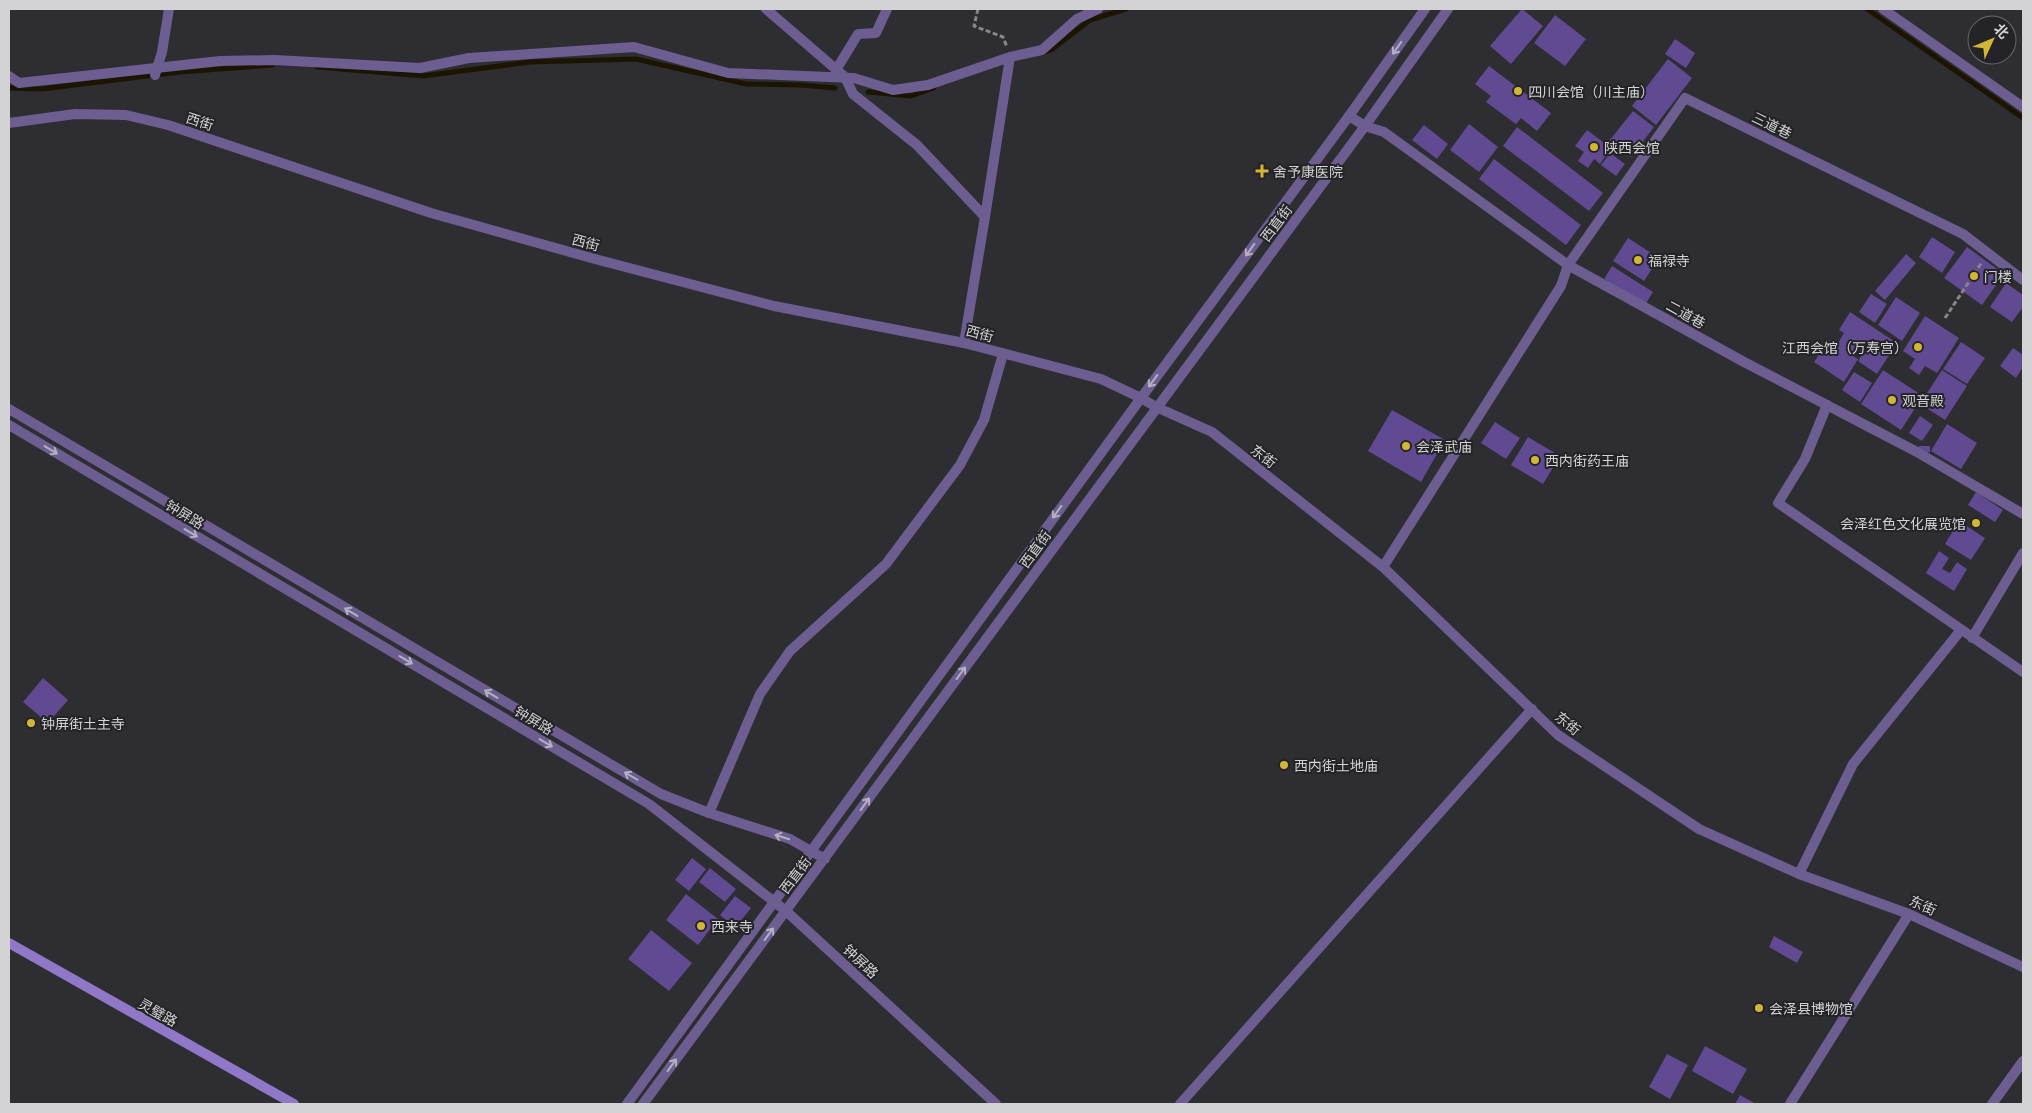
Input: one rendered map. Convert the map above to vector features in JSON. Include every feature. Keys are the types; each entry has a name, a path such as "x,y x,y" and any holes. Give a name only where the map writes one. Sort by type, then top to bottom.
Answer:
{"main road":[{"name":"灵璧路","path":"9,943 294,1104"}],"street":[{"path":"156,72 170,9"},
{"path":"766,9 845,77 853,94 917,145 984,217"},
{"path":"836,70 858,34 876,33 887,9"},
{"name":"西直街","path":"627,1104 1426,9"},
{"name":"西直街","path":"643,1104 1364,126 1448,9"},
{"path":"1883,9 2023,107"},
{"path":"9,76 19,83 156,72 220,61 275,60 420,68 470,58 634,47 728,73 845,77 893,90 928,85 1010,57 1042,50 1077,19 1092,10"},
{"path":"964,343 1010,57"},
{"name":"三道巷","path":"1568,265 1685,98 1963,234 2023,280"},
{"name":"西街","path":"9,123 75,114 126,115 186,131 431,213 594,259 774,306 964,343 1101,379 1156,407"},
{"name":"二道巷","path":"1349,116 1364,126 1384,132 1568,265 1744,362 1917,452 2023,514"},
{"path":"1383,566 1561,286 1568,265"},
{"path":"709,813 760,694 790,652 886,564 960,465 984,420 1003,354"},
{"path":"1827,405 1805,459 1778,503 2023,672"},
{"name":"东街","path":"1156,407 1212,432 1383,566 1558,735 1699,829 1799,874 1910,914 2023,967"},
{"name":"钟屏路","path":"9,409 660,794 709,813 790,839 825,859"},
{"name":"钟屏路","path":"9,425 649,804 786,911 996,1104"},
{"path":"1972,638 2023,553"},
{"path":"1799,874 1853,764 1962,630"},
{"path":"1180,1104 1532,709"},
{"path":"1790,1104 1910,914"},
{"path":"1992,1104 2023,1061"}],"path":[{"path":"978,9 974,26 1003,37 1010,57"},
{"path":"1945,318 1988,254"}],"building":[{"path":"1522,9 1543,26 1511,64 1490,46"},
{"path":"1555,15 1586,39 1565,66 1534,43"},
{"path":"1675,39 1695,53 1686,68 1665,54"},
{"path":"1668,59 1692,78 1656,125 1632,106"},
{"path":"1489,66 1551,113 1537,131 1521,118 1516,124 1486,102 1491,96 1475,84"},
{"path":"1633,111 1654,127 1631,157 1609,141"},
{"path":"1469,124 1498,147 1479,172 1450,150"},
{"path":"1424,125 1448,144 1437,159 1412,140"},
{"path":"1517,127 1603,193 1589,211 1503,146"},
{"path":"1587,130 1611,148 1600,164 1594,159 1588,168 1578,161 1584,152 1575,146"},
{"path":"1610,153 1625,164 1616,176 1601,165"},
{"path":"1494,159 1581,225 1566,245 1479,179"},
{"path":"1932,237 1955,252 1942,273 1919,257"},
{"path":"1628,238 1659,258 1644,281 1613,261"},
{"name":"门楼","path":"1967,247 2004,274 1982,305 1944,278"},
{"path":"1906,254 1916,263 1885,300 1875,291"},
{"path":"1612,266 1653,292 1645,305 1604,279"},
{"path":"2006,283 2023,295 2023,307 2012,322 1990,307"},
{"path":"1871,294 1887,304 1875,323 1859,312"},
{"path":"1896,297 1920,313 1902,341 1878,325"},
{"path":"1850,312 1897,343 1877,374 1858,361 1867,348 1862,345 1854,357 1858,359 1844,382 1814,362 1829,340 1837,345 1844,333 1839,330"},
{"path":"1925,316 1959,338 1937,373 1925,366 1919,375 1909,368 1915,359 1903,351"},
{"path":"1961,342 1985,358 1967,384 1943,369"},
{"path":"2013,348 2023,355 2023,367 2016,378 2000,366"},
{"name":"观音殿","path":"1883,370 1923,396 1901,430 1861,404"},
{"path":"1942,370 1967,386 1945,420 1920,404"},
{"path":"1854,372 1872,383 1860,402 1842,390"},
{"name":"会泽武庙","path":"1392,410 1445,440 1421,482 1368,451"},
{"path":"1920,416 1933,425 1922,441 1909,433"},
{"path":"1495,422 1520,438 1506,459 1481,443"},
{"path":"1947,424 1977,443 1961,469 1931,451"},
{"name":"西内街药王庙","path":"1528,437 1560,456 1543,484 1511,465"},
{"path":"1919,446 1930,446 1930,452 1919,453"},
{"path":"1976,492 2003,510 1995,522 1968,505"},
{"path":"1959,521 1985,538 1971,560 1945,544"},
{"path":"1939,551 1949,558 1942,569 1950,573 1957,562 1967,569 1954,591 1926,573"},
{"path":"43,678 68,700 48,723 23,702"},
{"path":"692,858 706,869 689,891 675,880"},
{"path":"710,868 736,889 725,902 699,882"},
{"path":"686,894 718,919 698,945 666,920"},
{"path":"735,896 751,908 735,928 720,915"},
{"path":"651,930 692,963 669,991 628,959"},
{"path":"1774,936 1803,952 1797,963 1769,947"},
{"path":"1705,1046 1747,1069 1733,1094 1692,1071"},
{"path":"1667,1054 1688,1065 1670,1099 1649,1087"},
{"path":"1740,1095 1756,1104 1735,1104"}],"waterway":[{"path":"1042,53 1051,50 1090,20 1126,9"},
{"path":"1867,9 2023,118"},
{"path":"317,67 423,76 530,62 636,59 746,84 835,88"},
{"path":"9,88 42,89 180,72 272,65"},
{"path":"868,92 911,96 934,88"}],"place":[{"name":"四川会馆（川主庙）","path":"1518,91"},
{"name":"陕西会馆","path":"1594,147"},
{"name":"舍予康医院","path":"1262,171"},
{"name":"福禄寺","path":"1638,260"},
{"name":"门楼","path":"1974,276"},
{"name":"江西会馆（万寿宫）","path":"1918,347"},
{"name":"观音殿","path":"1892,400"},
{"name":"会泽武庙","path":"1406,446"},
{"name":"西内街药王庙","path":"1535,460"},
{"name":"会泽红色文化展览馆","path":"1976,523"},
{"name":"钟屏街土主寺","path":"31,723"},
{"name":"西内街土地庙","path":"1284,765"},
{"name":"西来寺","path":"701,926"},
{"name":"会泽县博物馆","path":"1759,1008"}]}
